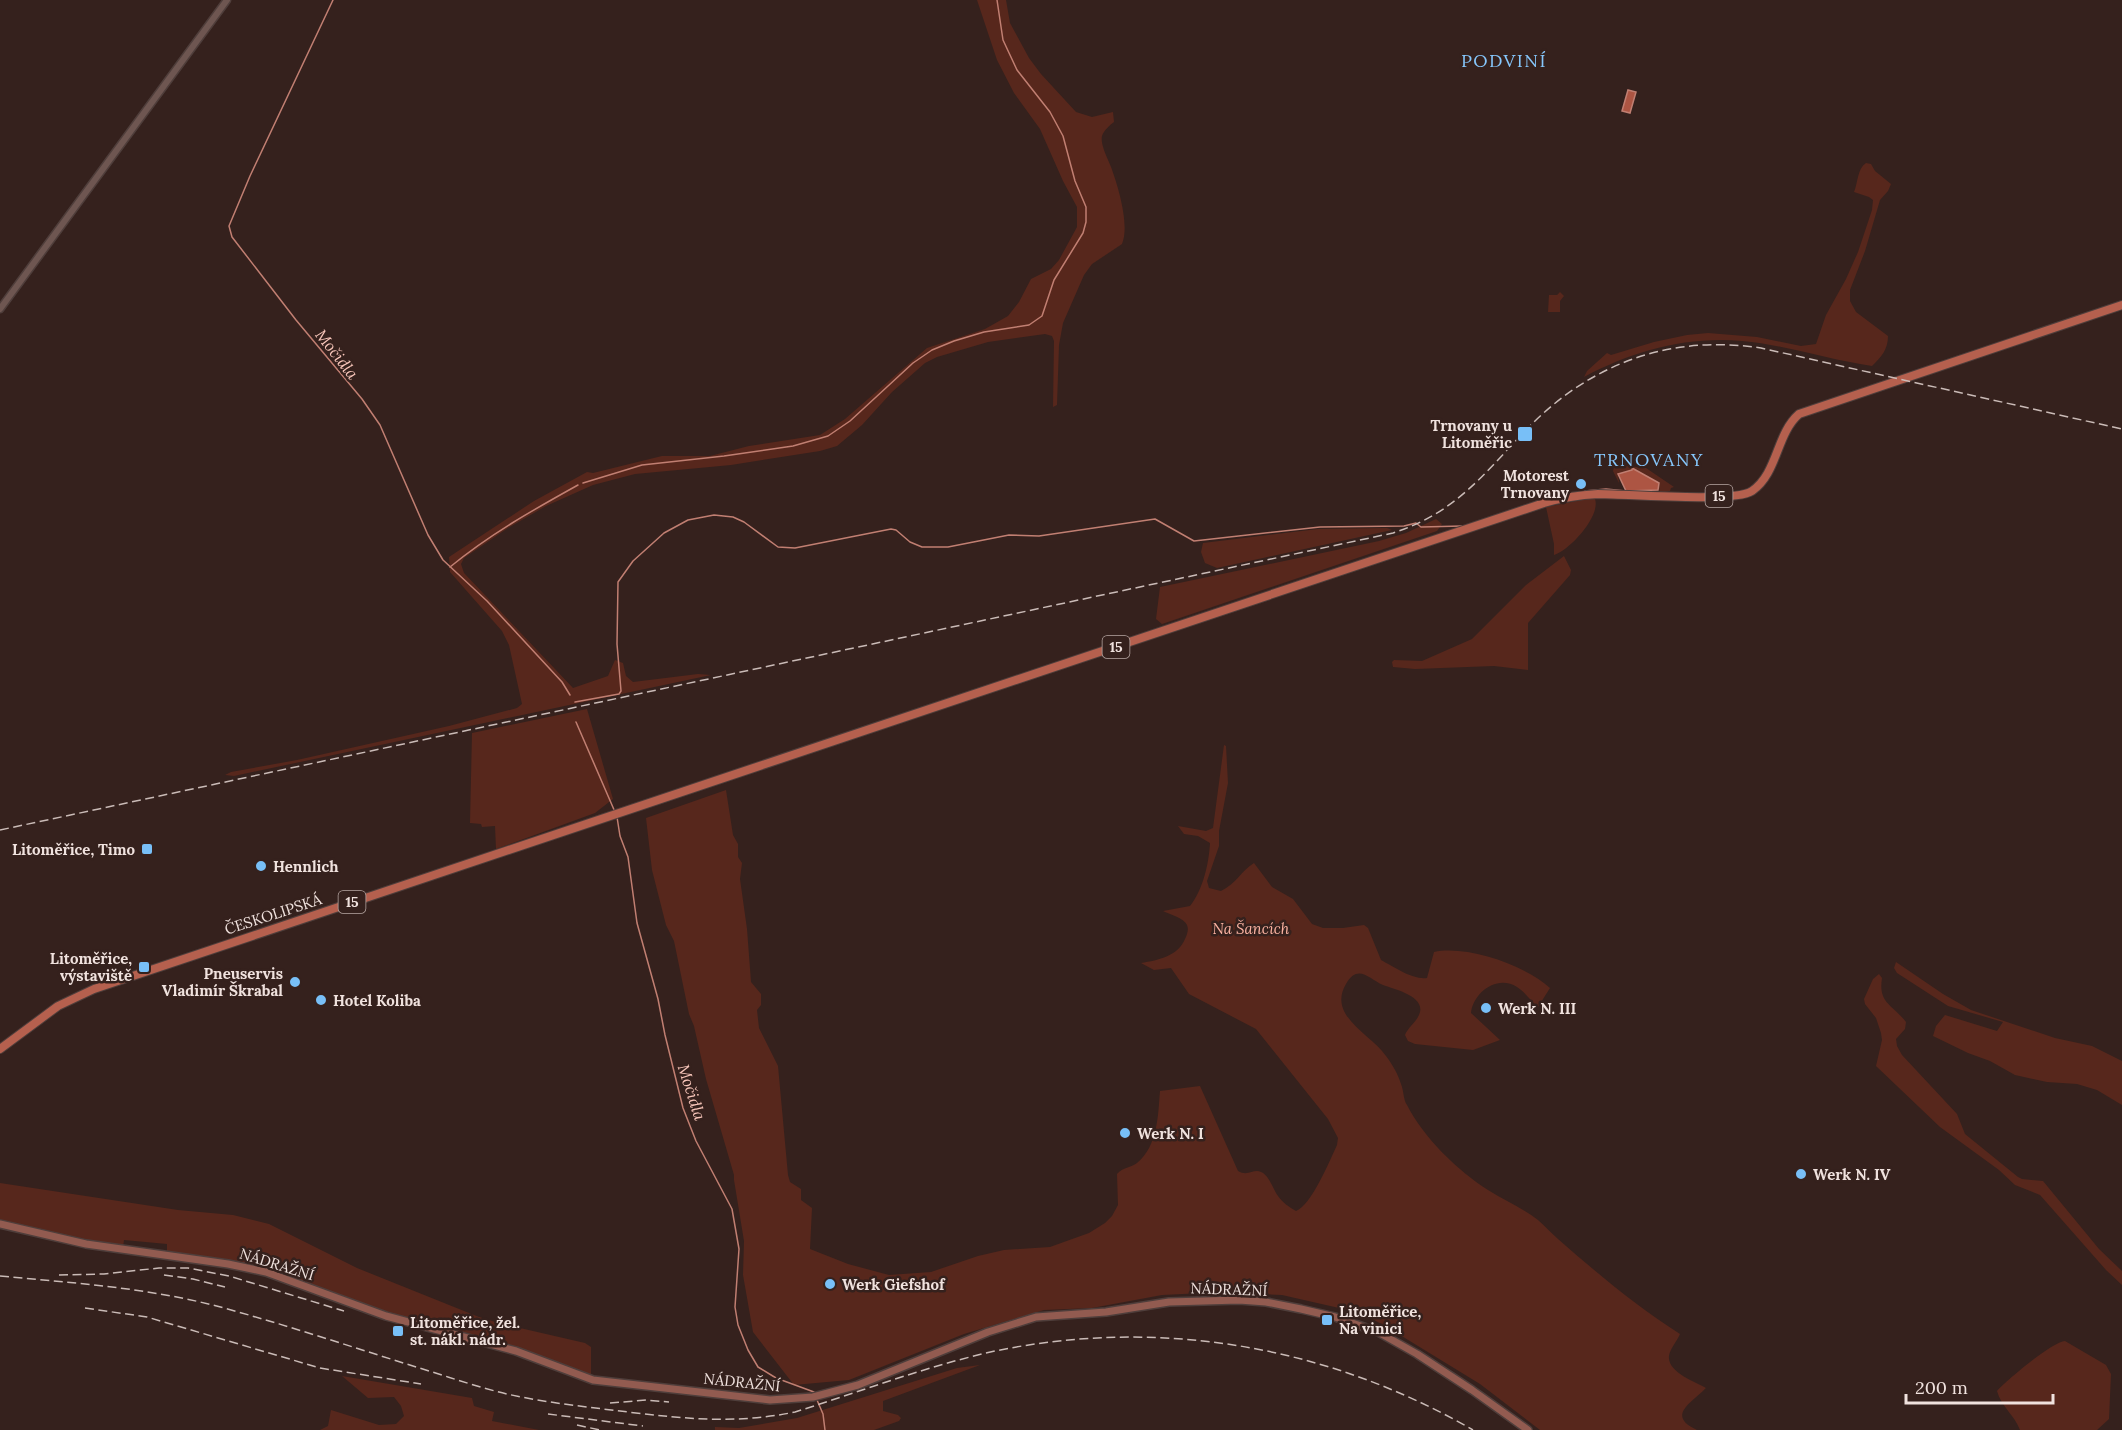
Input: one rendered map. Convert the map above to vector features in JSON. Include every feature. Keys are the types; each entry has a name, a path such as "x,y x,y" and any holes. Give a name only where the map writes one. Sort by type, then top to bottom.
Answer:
{"main road":[{"name":"ČESKOLIPSKÁ","path":"0,1048 58,1005 94,989 1544,503 1585,495 1690,497 1749,494 1764,478 1791,423 1799,414 2122,304"},
{"name":"NÁDRAŽNÍ","path":"0,1224 86,1244 216,1262 266,1272 386,1316 516,1351 593,1380 677,1388 762,1400 822,1396 858,1385 988,1332 1036,1317 1106,1312 1169,1302 1239,1300 1266,1302 1335,1317 1378,1332 1417,1354 1528,1430"}],"street":[{"path":"0,309 227,0"}],"green space":[{"path":"977,0 1006,0 1010,23 1029,58 1076,112 1092,117 1113,112 1114,122 1104,132 1102,140 1120,195 1124,216 1124,236 1122,244 1092,264 1084,275 1063,323 1059,345 1057,405 1053,407 1054,341 1052,336 1045,334 988,342 937,357 925,363 892,392 862,425 837,446 820,451 731,465 635,474 593,485 546,506 464,558 461,564 464,573 573,688 608,676 615,660 623,663 626,676 633,682 698,674 711,675 234,776 225,775 449,726 517,708 522,704 509,645 502,631 450,572 449,557 534,501 587,472 593,473 662,456 710,456 749,446 820,435 845,419 927,348 985,329 1008,316 1019,302 1031,279 1051,269 1059,260 1077,227 1077,207 1040,129 1014,93 997,60"},
{"path":"1866,163 1871,164 1875,171 1891,184 1880,200 1865,251 1850,290 1850,301 1856,312 1888,336 1885,349 1872,366 1775,346 1721,340 1660,347 1621,360 1584,377 1587,371 1607,353 1611,355 1687,335 1708,333 1757,337 1801,346 1816,344 1826,315 1858,252 1872,210 1873,200 1854,192 1859,172"},
{"path":"1560,292 1564,296 1560,301 1560,312 1548,312 1549,295 1557,295"},
{"path":"1619,465 1646,468 1674,487 1670,491 1660,493 1658,483 1632,470 1618,475 1619,483 1613,471 1614,467"},
{"path":"1595,499 1596,506 1589,523 1576,540 1554,555 1554,544 1546,507"},
{"path":"1436,519 1442,524 1437,531 1162,624 1156,619 1160,587 1379,541 1406,533"},
{"path":"1387,528 1392,530 1217,568 1205,563 1201,552 1203,543 1318,529"},
{"path":"1564,556 1571,570 1570,575 1528,623 1528,670 1494,666 1415,669 1393,667 1394,660 1422,661 1472,639 1526,585"},
{"path":"587,709 613,799 595,813 496,849 495,826 482,827 481,824 470,823 472,733"},
{"name":"Na Šancích","path":"1224,745 1226,746 1228,783 1219,831 1219,846 1207,881 1209,888 1221,891 1231,885 1254,863 1272,887 1293,899 1312,924 1323,928 1364,925 1368,928 1381,960 1410,975 1427,978 1434,952 1463,951 1511,965 1550,988 1538,1007 1520,989 1509,984 1494,984 1487,988 1476,999 1471,1013 1500,1040 1473,1050 1415,1044 1408,1041 1405,1035 1417,1018 1420,1006 1413,997 1383,985 1364,974 1355,974 1350,978 1342,995 1342,1006 1353,1024 1388,1059 1395,1069 1406,1103 1414,1117 1453,1163 1494,1194 1538,1220 1617,1289 1680,1334 1669,1356 1672,1367 1683,1376 1706,1388 1688,1404 1682,1415 1688,1425 1697,1430 1540,1430 1480,1384 1361,1313 1282,1295 1224,1292 1162,1295 1092,1308 1044,1310 964,1334 849,1380 794,1385 753,1332 743,1275 744,1241 734,1175 689,1014 674,941 666,925 652,870 646,818 726,790 733,835 738,844 738,857 742,863 740,879 751,982 761,994 761,1005 757,1010 759,1028 778,1066 790,1182 801,1189 801,1200 812,1208 810,1249 848,1264 889,1275 931,1272 1004,1250 1050,1247 1089,1233 1105,1223 1118,1205 1117,1174 1137,1163 1144,1156 1153,1139 1160,1091 1200,1086 1238,1171 1245,1173 1258,1171 1264,1174 1286,1205 1296,1211 1308,1201 1320,1182 1338,1138 1328,1119 1256,1029 1189,994 1171,968 1154,970 1141,963 1161,959 1178,950 1186,936 1187,925 1180,918 1163,911 1190,906 1195,900 1205,876 1210,843 1198,836 1184,834 1178,826 1206,831 1213,828"},
{"path":"1896,962 1971,1010 2055,1038 2092,1046 2122,1061 2122,1105 2097,1090 2077,1084 2047,1082 2015,1075 1990,1061 1933,1036 1936,1026 1945,1015 1997,1031 2003,1022 1948,1006 1897,973 1894,968"},
{"path":"1879,974 1882,978 1884,998 1906,1022 1905,1029 1896,1039 1902,1055 1957,1114 1965,1134 2018,1177 2043,1181 2099,1249 2122,1271 2122,1285 2040,1195 2015,1185 1999,1170 1940,1127 1876,1066 1882,1040 1881,1033 1876,1018 1865,1004 1864,999 1873,979"},
{"path":"0,1183 178,1210 233,1215 269,1224 357,1268 479,1317 585,1343 591,1347 591,1377 387,1314 280,1274 167,1253 167,1244 124,1240 123,1247 0,1221"},
{"path":"2065,1341 2106,1365 2111,1374 2109,1419 2097,1430 2020,1430 1997,1391 2040,1354"},
{"path":"980,1365 883,1401 883,1411 901,1418 899,1421 874,1430 715,1430 715,1427 739,1428 797,1418 957,1368"},
{"path":"342,1376 472,1398 474,1406 494,1412 492,1421 539,1430 320,1430 328,1426 331,1410 379,1425 396,1424 404,1416 401,1406 394,1397 368,1398"}],"shaded area":[{"path":"1628,90 1636,92 1630,113 1622,111"},
{"path":"1632,468 1659,483 1658,490 1626,491 1618,474 1632,470"}],"waterway":[{"name":"Močidla","path":"333,0 250,176 229,226 232,237 296,320 362,399 380,425 428,535 443,560 487,601 562,682 570,695"},
{"path":"583,483 642,465 793,446 828,436 850,421 913,363 932,350 984,332 1029,325 1042,316 1054,280 1083,233 1086,207 1075,181 1063,136 1050,112 1017,70 1003,40 997,0"},
{"path":"450,567 496,533 578,485"},
{"path":"1585,491 1606,489 1626,491"},
{"path":"1561,495 1571,493"},
{"path":"575,702 619,694 621,691 617,644 618,582 633,561 664,533 688,520 714,515 733,517 744,522 778,547 795,548 891,529 922,547 948,547 1009,535 1039,536 1155,519 1194,541 1320,527 1404,526 1416,523 1421,527 1462,526"},
{"name":"Močidla","path":"576,722 615,812"},
{"name":"Močidla","path":"617,817 620,836 628,857 637,923 658,999 683,1108 696,1141 732,1209 739,1249 735,1307 738,1325 758,1367 776,1378 814,1392"},
{"name":"Močidla","path":"817,1400 823,1414 825,1430"}],"railway":[{"path":"0,830 1393,533 1415,525 1451,504 1481,478 1525,431 1576,388 1633,359 1663,350 1727,345 1761,348 2122,429"},
{"path":"59,1275 188,1268 229,1276 344,1311"},
{"path":"164,1275 225,1287"},
{"path":"0,1276 113,1287 196,1301 276,1323 497,1392 650,1415 712,1419 774,1416 795,1412 920,1371 995,1351 1057,1341 1119,1337 1181,1339 1242,1346 1302,1359 1360,1377 1418,1401 1473,1430"},
{"path":"85,1308 147,1317 320,1368 421,1384"},
{"path":"610,1403 646,1400 669,1402"},
{"path":"548,1414 643,1426"},
{"path":"577,1425 600,1430"}],"place":[{"name":"Trnovany u Litoměřic","path":"1525,434"},
{"name":"Motorest Trnovany","path":"1581,484"},
{"name":"Litoměřice, Timo","path":"147,849"},
{"name":"Hennlich","path":"261,866"},
{"name":"Litoměřice, výstaviště","path":"144,967"},
{"name":"Pneuservis Vladimír Škrabal","path":"295,982"},
{"name":"Hotel Koliba","path":"321,1000"},
{"name":"Werk N. III","path":"1486,1008"},
{"name":"Werk N. I","path":"1125,1133"},
{"name":"Werk N. IV","path":"1801,1174"},
{"name":"Werk Giefshof","path":"830,1284"},
{"name":"Litoměřice, Na vinici","path":"1327,1320"},
{"name":"Litoměřice, žel. st. nákl. nádr.","path":"398,1331"}],"district":[{"name":"PODVINÍ","path":"1504,60"},
{"name":"TRNOVANY","path":"1649,459"}]}
